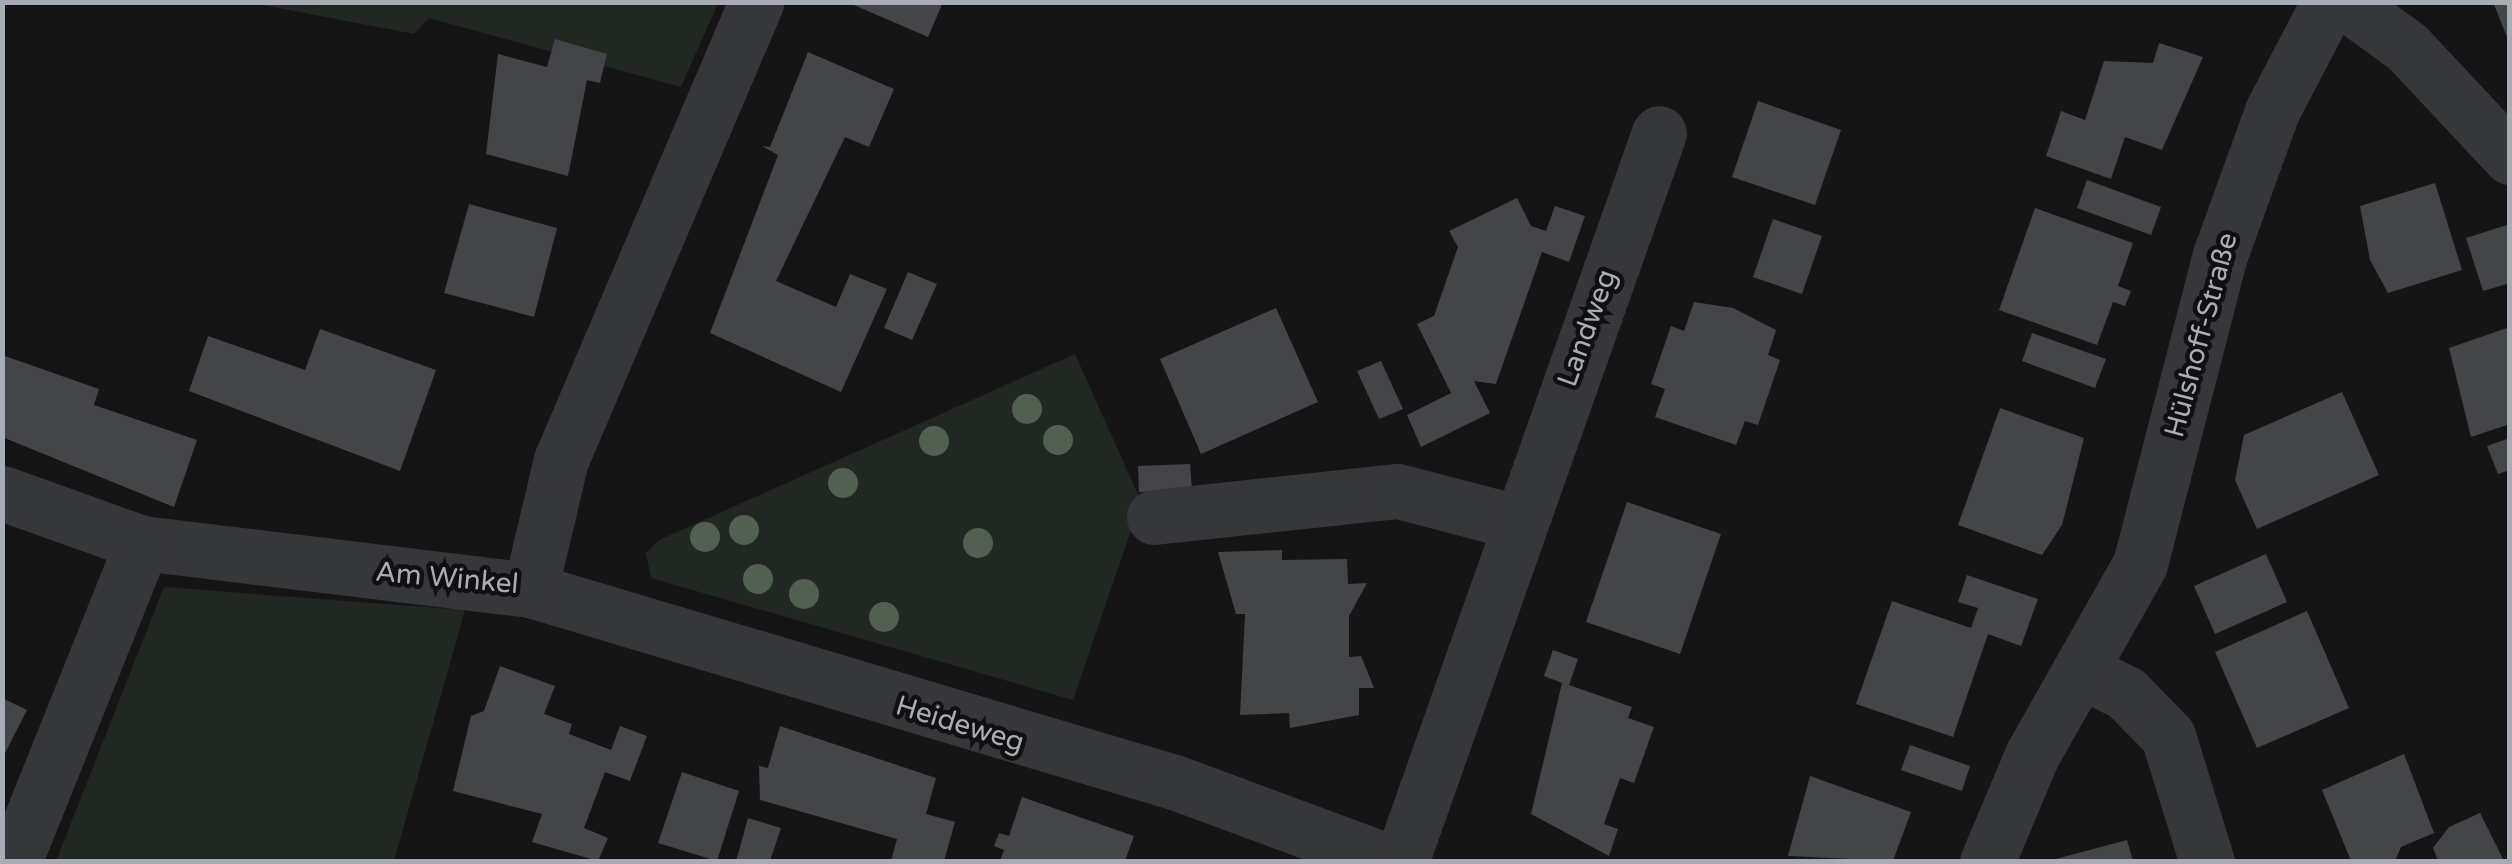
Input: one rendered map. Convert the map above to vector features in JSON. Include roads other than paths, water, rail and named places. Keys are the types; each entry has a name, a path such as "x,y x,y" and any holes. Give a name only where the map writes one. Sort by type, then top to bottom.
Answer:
{"street":[{"name":"Am Winkel","path":"142,543 530,590 561,460 756,2"},
{"name":"Hülshoff-Straße","path":"1986,862 2032,755 2084,672 2140,564 2220,256 2272,111 2329,2"},
{"path":"2345,2 2407,46 2510,156"},
{"name":"Landweg","path":"1401,862 1516,522 1659,133"},
{"path":"1154,517 1398,491 1516,522"},
{"path":"2,493 142,543 14,862"},
{"name":"Heideweg","path":"530,590 1177,784 1390,862"},
{"path":"2084,672 2126,693 2168,736 2207,862"}]}
